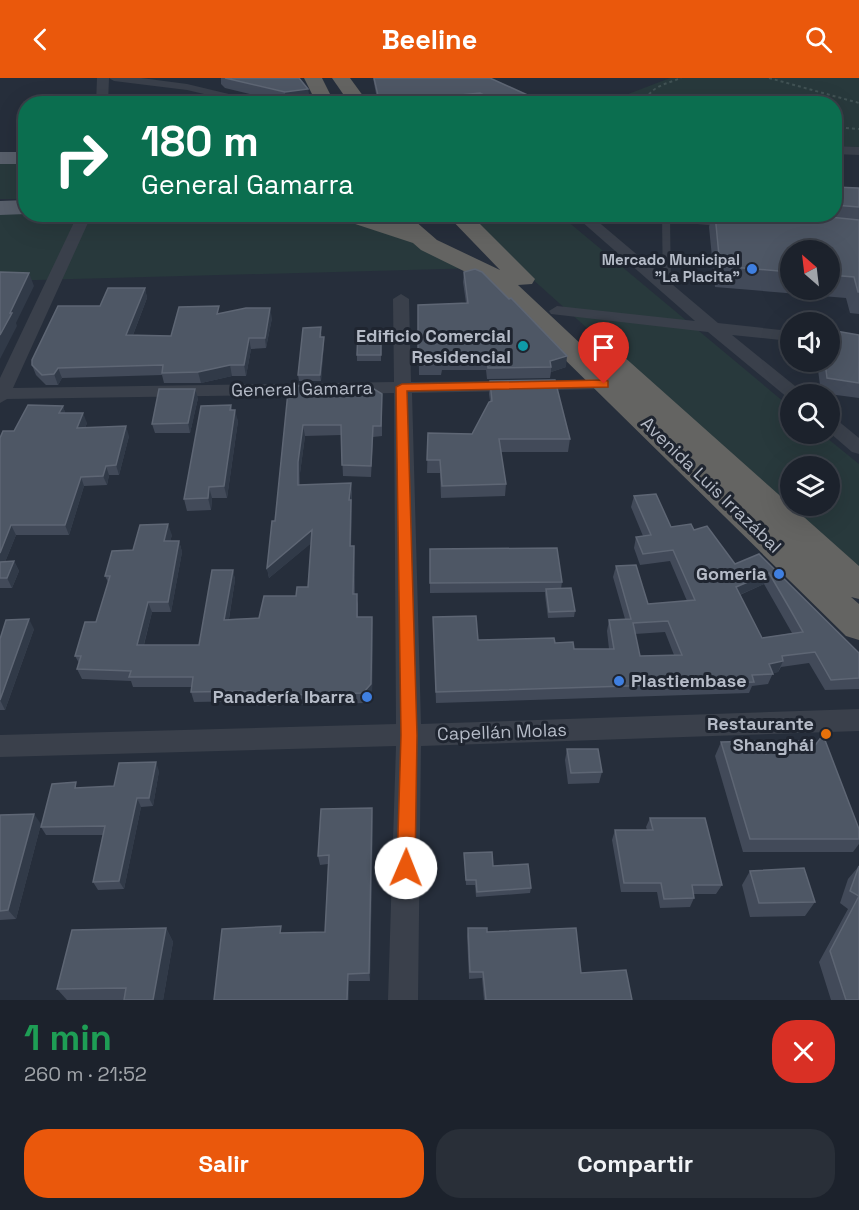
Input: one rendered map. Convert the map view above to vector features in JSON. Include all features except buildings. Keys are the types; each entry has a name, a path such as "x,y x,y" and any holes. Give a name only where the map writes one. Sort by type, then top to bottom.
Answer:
{"highway":[{"path":"313,78 322,96"},
{"path":"341,78 354,96"},
{"path":"375,222 429,245"},
{"name":"Avenida Luis Irrazábal","path":"402,222 429,245 495,277 859,626"},
{"name":"Avenida Luis Irrazábal","path":"465,222 557,311 859,586"}],"main road":[{"path":"0,158 18,158"},
{"path":"0,208 18,207"}],"street":[{"path":"102,96 103,78"},
{"path":"114,78 187,87 228,96"},
{"path":"842,151 859,152"},
{"path":"0,395 81,222"},
{"path":"589,222 667,290 782,384"},
{"path":"723,222 757,225"},
{"path":"401,299 409,735 404,1000"},
{"path":"557,311 780,335"},
{"name":"General Gamarra","path":"0,395 604,384"},
{"path":"840,432 859,448"},
{"name":"Capellán Molas","path":"0,746 859,720"}],"lane":[{"path":"666,222 667,290"}],"path":[{"path":"647,96 656,88 681,78"},
{"path":"769,78 836,96"},
{"path":"842,97 859,102"},
{"path":"842,128 859,129"}],"shaded area":[{"path":"670,78 859,78 859,147 842,146 842,96 623,96"},
{"path":"0,164 18,164 18,199 0,199"},
{"path":"18,207 18,222 366,222 481,268 0,281 0,208"},
{"path":"469,222 568,222 780,399 780,444 834,444 859,464 859,572 797,516 840,516 840,456 780,456 780,501"}],"place":[{"name":"Mercado Municipal \"La Placita\"","path":"752,269"},
{"name":"Edificio Comercial Residencial","path":"523,346"},
{"name":"Gomeria","path":"779,574"},
{"name":"Plastiembase","path":"619,681"},
{"name":"Panadería Ibarra","path":"367,697"},
{"name":"Restaurante Shanghái","path":"826,734"}],"route":[{"path":"406,868 409,735 402,387 604,384"}]}
